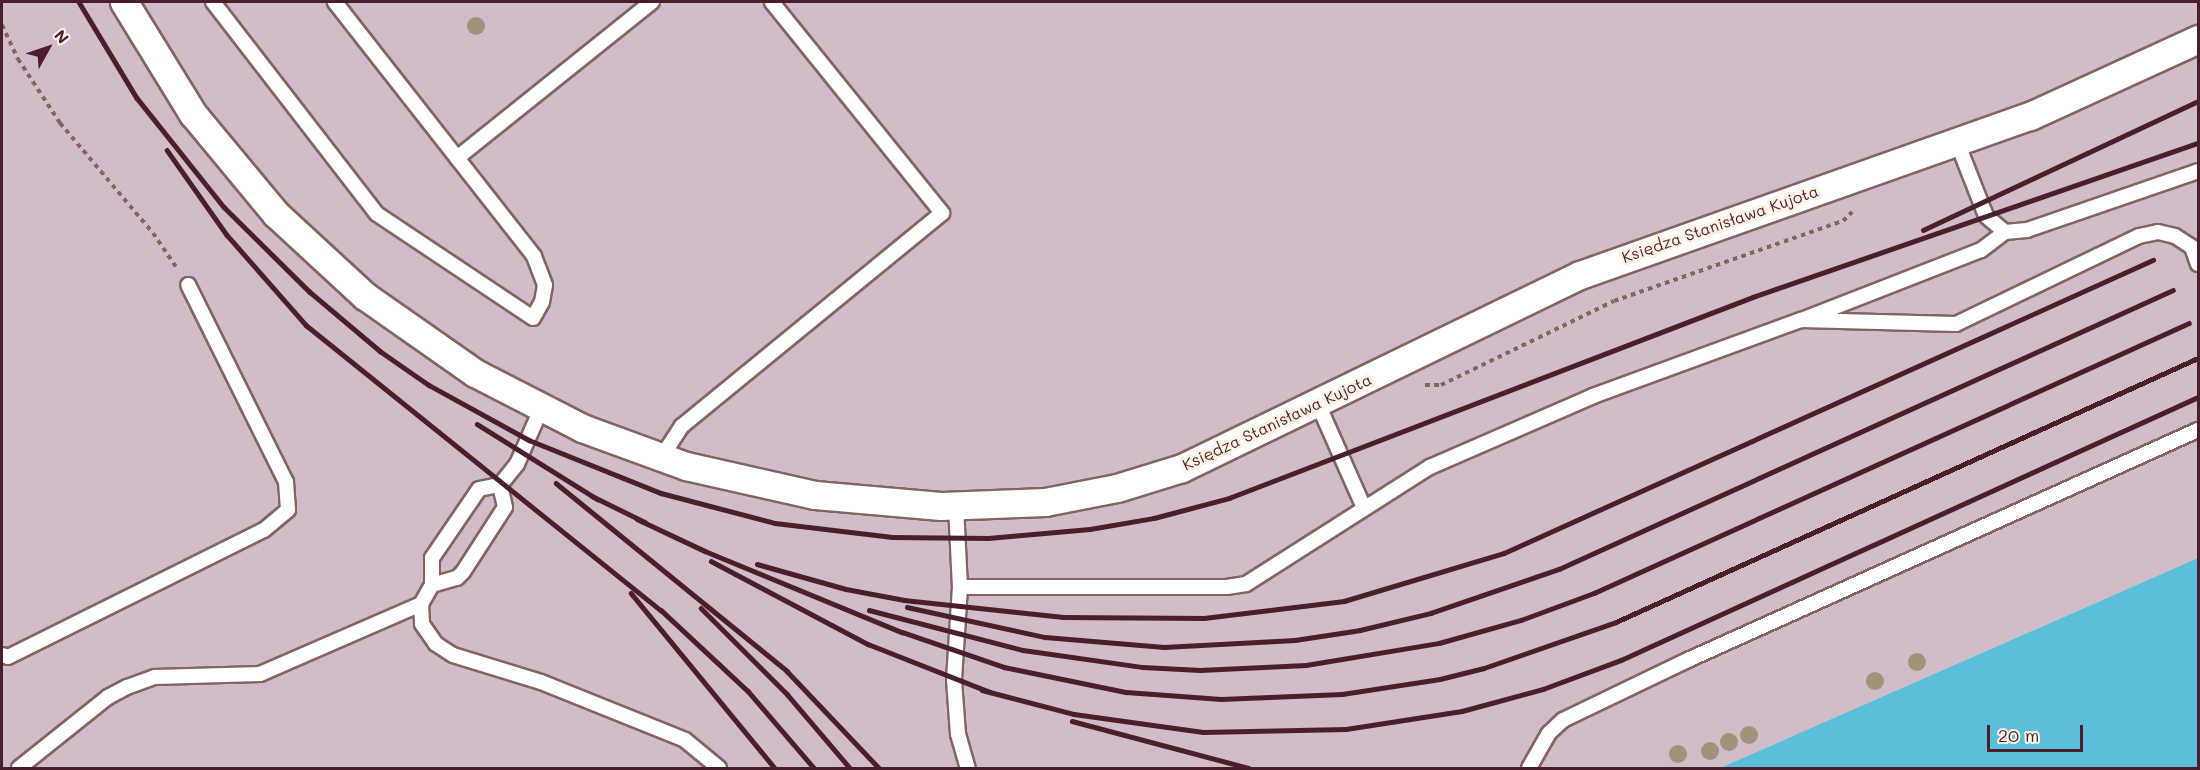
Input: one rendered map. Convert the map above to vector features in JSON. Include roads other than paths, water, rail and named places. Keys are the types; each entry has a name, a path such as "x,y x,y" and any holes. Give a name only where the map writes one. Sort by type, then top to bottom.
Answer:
{"street":[{"name":"Księdza Stanisława Kujota","path":"124,2 171,82 205,130 262,199 310,248 403,326 475,373 541,409 661,458 736,480 815,495 956,506 1045,502 1140,482 1206,459 1594,269 1957,142 2075,97 2199,39"}],"lane":[{"path":"213,2 377,214 533,318 545,293 539,265 335,2"},
{"path":"457,158 652,2"},
{"path":"661,458 682,426 942,213 772,2"},
{"path":"1957,142 1986,216 2005,232"},
{"path":"960,587 1227,587 1246,584 1430,467 1582,401 1981,250 2005,232 2027,230 2199,171"},
{"path":"1801,320 1956,324 2139,236 2158,232 2175,236 2192,247 2199,264"},
{"path":"2,655 8,657 264,530 288,510 286,482 188,285"},
{"path":"1318,404 1364,508"},
{"path":"541,409 521,458 500,485 479,489 432,558 432,585 421,604 422,624 436,644 453,656 541,682 685,740 719,768"},
{"path":"1529,768 1549,733 1563,720 1690,659 2199,430"},
{"path":"432,585 457,578 463,572 505,507 500,485"},
{"path":"956,506 960,587 954,680 958,734 968,768"},
{"path":"19,768 108,697 127,687 155,677 260,674 421,604"}],"water":[{"path":"2198,558 2198,768 1720,768"}],"railway":[{"path":"79,2 137,98 224,207 310,292 380,351 429,385 529,440 661,493 775,523 892,537 988,538 1090,529 1154,518 1229,498 1753,297 2198,143"},
{"path":"1923,230 2198,101"},
{"path":"167,150 227,235 306,325 661,610 748,691 814,768"},
{"path":"757,564 846,589 904,600 1063,617 1204,618 1344,601 1504,553 2153,260"},
{"path":"907,607 1045,637 1164,647 1295,640 1360,630 1431,613 1559,569 2173,290"},
{"path":"869,610 1023,650 1143,667 1200,670 1306,665 1439,643 1521,620 1594,593 2189,323"},
{"path":"637,519 705,551 902,632 1004,667 1126,692 1221,699 1342,694 1440,679 1484,668 1616,622 2198,358"},
{"path":"982,690 1074,714 1203,732 1346,729 1462,711 1543,689 1621,660 2198,397"},
{"path":"477,424 597,499"},
{"path":"556,483 787,671 879,768"},
{"path":"592,496 645,522"},
{"path":"711,561 868,644 990,692"},
{"path":"631,593 775,768"},
{"path":"701,608 787,694 850,768"},
{"path":"1072,721 1249,768"}]}
